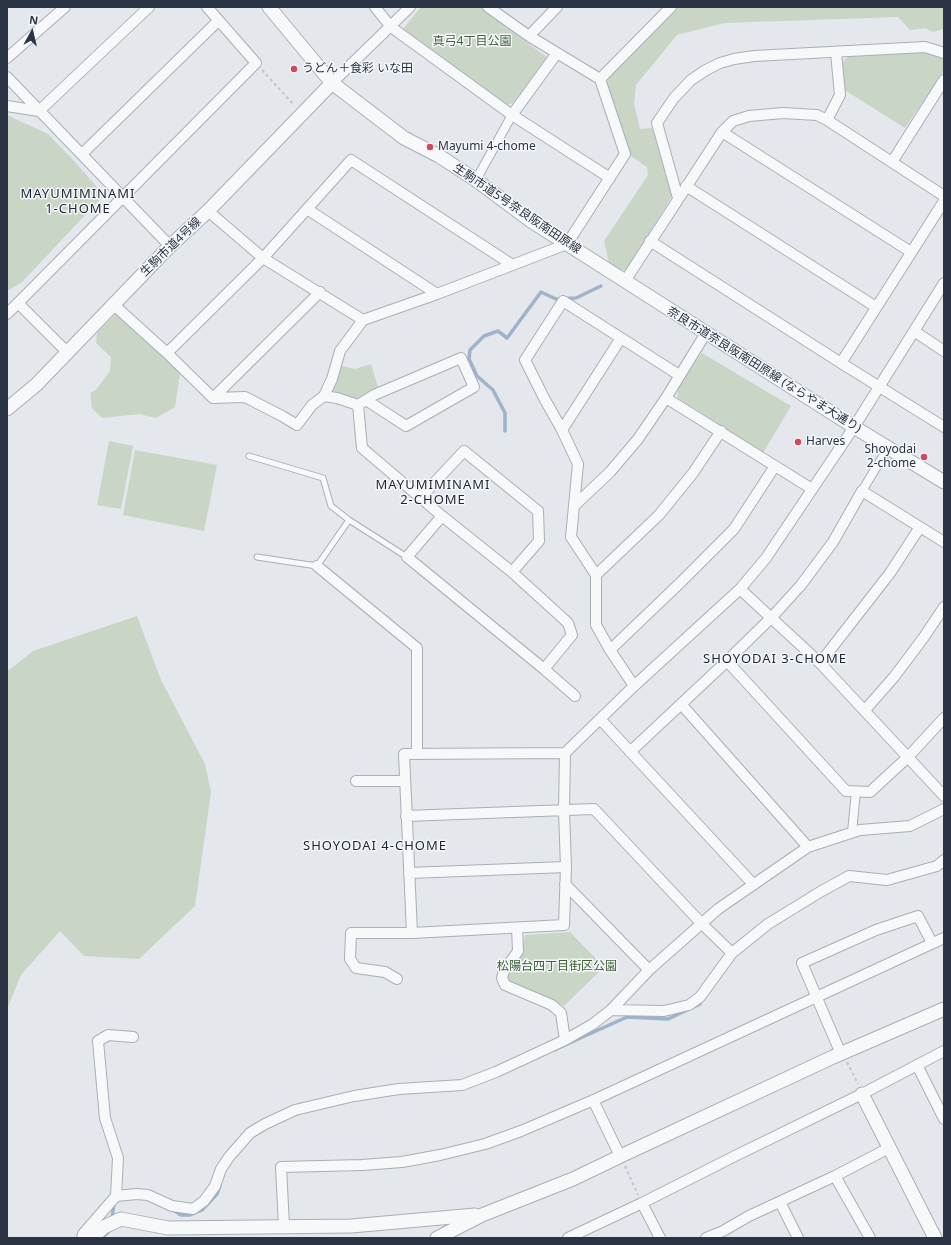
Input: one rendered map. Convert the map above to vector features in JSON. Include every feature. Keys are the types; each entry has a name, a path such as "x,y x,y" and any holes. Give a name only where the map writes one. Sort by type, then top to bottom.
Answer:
{"street":[{"path":"7,58 65,7"},
{"path":"39,111 148,7"},
{"path":"7,314 256,63 207,7"},
{"name":"生駒市道5号奈良阪南田原線","path":"269,7 332,83 404,138 439,156 476,180 531,222 585,255"},
{"path":"375,7 391,27 512,115 610,178"},
{"path":"332,83 410,7"},
{"path":"114,305 167,353 213,398 245,397 282,416 297,426 312,405 324,396 332,379 340,351 363,320 437,294 511,264 567,244 625,154 600,79 529,36 488,7"},
{"path":"529,36 557,7"},
{"path":"600,79 671,7"},
{"path":"82,154 218,21"},
{"path":"678,198 657,122 674,98 691,80 706,70 720,63 754,56 836,53 925,47 944,53"},
{"path":"476,180 512,115 557,53"},
{"path":"827,120 840,95 836,53"},
{"path":"7,77 170,246"},
{"path":"892,162 944,80"},
{"name":"生駒市道4号線","path":"7,409 36,385 66,352 114,305 170,246 208,211 332,83"},
{"path":"7,106 39,111"},
{"path":"625,281 722,132 733,121 749,116 783,113 803,114 817,116 827,120 944,196"},
{"path":"722,132 911,252"},
{"path":"167,353 263,258 351,160 511,264"},
{"path":"686,186 876,307"},
{"path":"841,363 944,202"},
{"path":"307,209 437,294"},
{"path":"208,211 263,258 363,320"},
{"path":"650,241 944,428"},
{"name":"奈良市道奈良阪南田原線 (ならやま大通り)","path":"585,255 854,427 944,482"},
{"path":"412,933 404,754 565,753 634,686 740,589 766,558 854,427 944,283"},
{"path":"213,398 320,292"},
{"path":"634,686 610,650 596,625 596,575 571,537 578,464 525,360 563,301 679,375"},
{"path":"18,303 66,352"},
{"path":"914,332 944,350"},
{"path":"574,506 610,472 633,445 666,398 706,333"},
{"path":"562,430 621,338"},
{"path":"324,396 362,402 406,426 474,387 461,358 374,395 362,402"},
{"path":"666,398 812,489"},
{"path":"362,402 362,448 442,516 512,572 568,623 572,634 544,669"},
{"path":"596,575 658,515 693,473 721,431"},
{"path":"630,752 727,661 772,617 801,585 833,542 888,448"},
{"path":"421,497 464,451 538,511 539,541 512,572"},
{"path":"610,650 734,529 775,466"},
{"path":"862,491 944,542"},
{"path":"442,516 407,557 575,696"},
{"path":"820,663 890,573 920,527"},
{"path":"317,566 416,648 417,754"},
{"path":"740,589 820,663 944,796"},
{"path":"865,710 902,666 944,607"},
{"path":"727,661 846,791 870,792 908,756 944,718"},
{"path":"681,704 808,847"},
{"path":"600,719 752,884"},
{"path":"398,979 385,972 356,968 350,959 351,933 412,933 564,926 566,867 564,811 565,753"},
{"path":"356,782 405,781"},
{"path":"852,832 856,791"},
{"path":"406,816 594,809 702,924 732,952"},
{"path":"116,1196 137,1194 148,1195 172,1206 193,1209 208,1196 215,1186 221,1169 229,1157 250,1133 295,1110 354,1096 399,1089 462,1085 496,1072 565,1040 593,1024 611,1010 649,970 718,909 752,884 808,847 860,830 910,826 944,809"},
{"path":"611,1010 664,1011 689,1005 700,997 732,952 768,924 820,892 850,876 888,880 937,866 944,860"},
{"path":"409,873 566,867"},
{"path":"565,884 649,970"},
{"path":"841,1054 802,964 876,930 918,916 932,943"},
{"path":"517,928 518,951 504,971 502,978 505,985 552,1005 561,1013 565,1040"},
{"path":"284,1226 281,1167 362,1165 402,1162 440,1155 492,1141 521,1131 593,1100 944,938"},
{"path":"437,1238 482,1215 573,1180 621,1159 841,1054 944,1009"},
{"path":"82,1238 83,1234 116,1196 118,1158 104,1118 98,1041 108,1035 133,1037"},
{"path":"568,1238 862,1094 944,1051"},
{"path":"917,1065 944,1119"},
{"path":"862,1094 888,1148 935,1238"},
{"path":"593,1100 621,1159"},
{"path":"706,1238 725,1234 749,1216 835,1176 888,1148"},
{"path":"835,1176 870,1238"},
{"path":"780,1202 798,1238"},
{"path":"642,1203 660,1238"},
{"path":"92,1238 104,1227 121,1219 168,1228 351,1226 482,1215"}],"lane":[{"path":"249,456 323,478 331,506 349,520 407,557"},
{"path":"257,556 317,566 349,520"}],"path":[{"path":"256,63 302,114"},
{"path":"850,1068 862,1094"},
{"path":"621,1159 630,1175 642,1203"}],"green space":[{"name":"真弓4丁目公園","path":"421,7 481,7 492,17 548,58 513,103 507,105 453,68 403,29"},
{"path":"678,7 944,7 944,29 933,32 925,28 910,30 898,17 724,23 677,35 636,85 634,103 640,129 652,128 674,193 627,269 621,271 609,263 604,241 648,175 647,167 628,154 607,85 608,76"},
{"path":"926,51 944,58 944,71 905,128 843,89 841,63 848,57"},
{"path":"7,115 48,134 104,195 22,282 7,291"},
{"path":"117,313 163,354 180,374 175,407 156,418 139,414 102,418 92,408 90,393 96,390 110,371 111,357 96,343 97,333"},
{"path":"702,353 791,406 763,453 678,398 677,387"},
{"path":"371,364 378,387 370,391 360,401 331,390 342,366 355,369"},
{"path":"109,441 133,446 121,509 97,505"},
{"path":"135,450 217,465 204,531 123,515"},
{"path":"137,616 161,680 205,764 211,792 195,906 139,959 84,956 60,931 21,975 7,1009 7,669 9,670 33,651"},
{"name":"松陽台四丁目街区公園","path":"570,932 604,967 564,1006 507,981 507,974 521,954 525,935"}],"waterway":[{"path":"505,431 505,413 493,390 477,376 469,359 470,350 484,336 498,331 507,338 541,292 556,299 576,298 601,286"},
{"path":"554,1050 627,1017 668,1019 700,1004"},
{"path":"173,1210 181,1215 190,1215 202,1210 217,1194 220,1186"},
{"path":"112,1220 114,1202"},
{"path":"102,1238 110,1230"}],"place":[{"name":"うどん＋食彩 いな田","path":"294,69"},
{"name":"Mayumi 4-chome","path":"430,147"},
{"name":"Harves","path":"798,442"},
{"name":"Shoyodai 2-chome","path":"924,457"}],"district":[{"name":"MAYUMIMINAMI 1-CHOME","path":"78,202"},
{"name":"MAYUMIMINAMI 2-CHOME","path":"433,492"},
{"name":"SHOYODAI 3-CHOME","path":"775,659"},
{"name":"SHOYODAI 4-CHOME","path":"375,846"}]}
